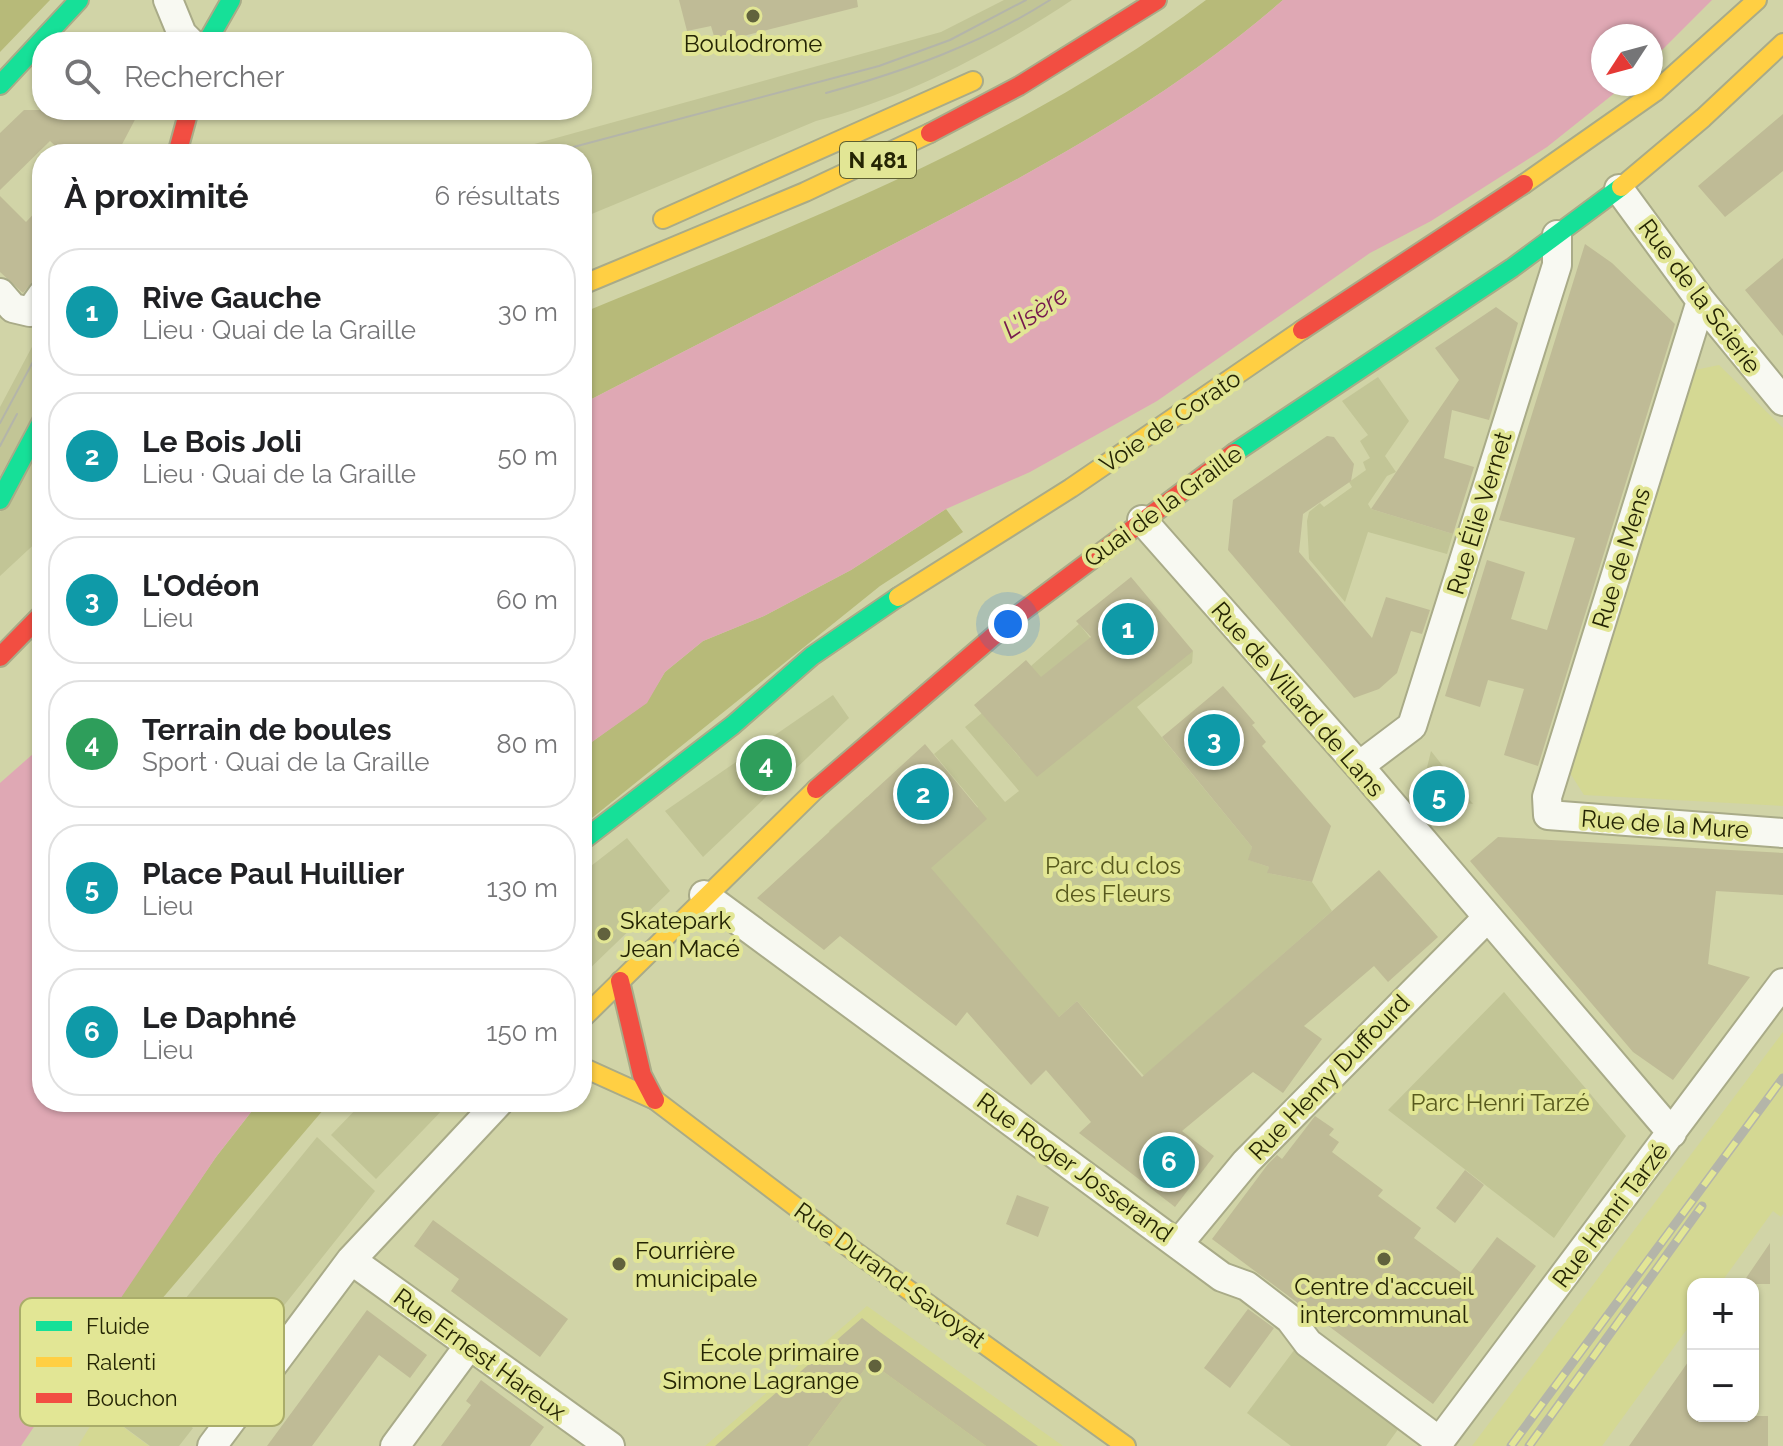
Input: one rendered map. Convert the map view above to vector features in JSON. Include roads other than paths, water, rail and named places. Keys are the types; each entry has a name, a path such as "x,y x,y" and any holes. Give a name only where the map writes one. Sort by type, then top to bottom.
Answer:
{"main road":[{"path":"49,32 79,0"},
{"path":"213,32 231,0"},
{"name":"N 481","path":"592,281 836,181 993,104 1157,0"},
{"name":"Voie de Corato","path":"592,833 733,725 812,656 861,620 1071,488 1299,332 1580,148 1655,92 1757,0"},
{"name":"Quai de la Graille","path":"592,1016 620,981 786,814 1040,594 1142,520 1557,235 1705,119 1783,43"},
{"path":"0,85 32,51"},
{"name":"N 481","path":"641,229 816,154 988,72"},
{"path":"180,144 186,120"},
{"path":"0,500 32,440"},
{"path":"0,657 32,624"},
{"name":"Rue Durand-Savoyat","path":"620,981 642,1075 655,1100"},
{"path":"615,1052 642,1075"},
{"name":"Rue Durand-Savoyat","path":"592,1072 655,1100 850,1248 1126,1446"}],"street":[{"path":"168,0 181,32"},
{"path":"166,144 181,120"},
{"name":"Rue de la Scierie","path":"1619,189 1701,301 1783,401"},
{"name":"Rue Élie Vernet","path":"1359,766 1412,726 1557,265 1557,235"},
{"path":"0,293 13,308 32,304"},
{"name":"Rue de Mens","path":"1548,815 1547,797 1701,301"},
{"name":"Rue de Villard de Lans","path":"1142,520 1359,766 1672,1133"},
{"name":"Rue de la Mure","path":"1548,815 1783,833"},
{"name":"Rue Roger Josserand","path":"704,895 1222,1277 1258,1294 1290,1319 1308,1343 1438,1444"},
{"name":"Rue Henry Duffourd","path":"1179,1243 1257,1151 1487,918"},
{"name":"Rue Henri Tarzé","path":"1438,1444 1783,983"},
{"path":"284,1350 351,1260 490,1112"},
{"name":"Rue Ernest Hareux","path":"351,1260 468,1347 610,1446"},
{"path":"395,1446 468,1347"},
{"path":"212,1446 227,1426"}],"water":[{"name":"L'Isère","path":"1283,0 1712,0 1663,49 1663,24 1591,24 1591,96 1611,96 1547,147 1431,221 1370,253 1157,401 1030,472 946,509 851,570 764,616 703,641 665,672 647,703 592,742 592,399 1040,166 1142,105"},
{"path":"32,755 32,1112 251,1112 216,1157 121,1298 20,1298 20,1426 34,1426 21,1446 0,1446 0,783"}],"tram line":[{"path":"585,144 879,66 950,40 1026,0"},
{"path":"826,93 942,55 997,30 1050,0"},
{"path":"0,423 32,364"},
{"path":"0,446 17,414"}],"railway":[{"path":"1511,1446 1783,1078"},
{"path":"1529,1446 1702,1206"}],"place":[{"name":"Boulodrome","path":"753,16"},
{"name":"Rive Gauche","path":"1128,629"},
{"name":"L'Odéon","path":"1214,740"},
{"name":"Terrain de boules","path":"766,765"},
{"name":"Le Bois Joli","path":"923,794"},
{"name":"Place Paul Huillier","path":"1439,796"},
{"name":"Skatepark Jean Macé","path":"604,934"},
{"name":"Le Daphné","path":"1169,1162"},
{"name":"Centre d'accueil intercommunal","path":"1384,1259"},
{"name":"Fourrière municipale","path":"619,1264"},
{"name":"École primaire Simone Lagrange","path":"875,1366"}],"park label":[{"name":"Parc du clos des Fleurs","path":"1113,879"},
{"name":"Parc Henri Tarzé","path":"1500,1102"}]}
